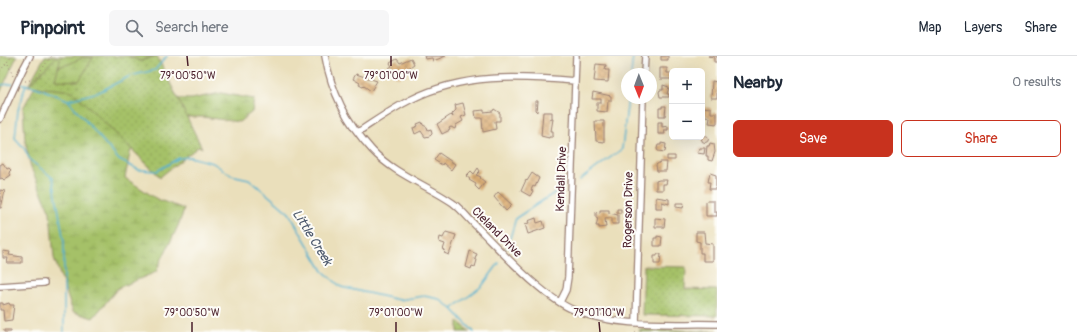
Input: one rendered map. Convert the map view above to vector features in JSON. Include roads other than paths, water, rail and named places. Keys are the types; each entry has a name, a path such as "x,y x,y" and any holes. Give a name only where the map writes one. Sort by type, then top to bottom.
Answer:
{"street":[{"path":"0,119 30,56"},
{"name":"Cleland Drive","path":"325,56 332,84 339,100 358,132 372,150 385,161 453,204 524,273 543,290 560,302 574,310 597,317 636,323 717,324"},
{"name":"Kendall Drive","path":"560,302 568,286 576,56"},
{"path":"644,68 645,56"},
{"path":"358,132 410,100 449,85 470,80 508,77 575,81"},
{"name":"Rogerson Drive","path":"636,323 643,104"},
{"path":"0,286 44,283"}],"waterway":[{"path":"68,100 99,92 130,76 155,70 167,56"},
{"path":"632,68 633,56"},
{"name":"Little Creek","path":"19,83 36,87 68,100 119,160 139,170 157,171 179,158 190,157 213,163 231,175 249,179 289,213 323,271 341,287 399,300 424,296 439,299 452,309 474,332"},
{"name":"Little Creek","path":"0,85 13,84"},
{"path":"26,84 18,110 15,138 24,148 30,160 53,178 64,242 64,332"},
{"path":"580,180 622,149 627,104"},
{"path":"507,248 516,218 562,188"},
{"path":"452,309 482,286 499,263"}]}
